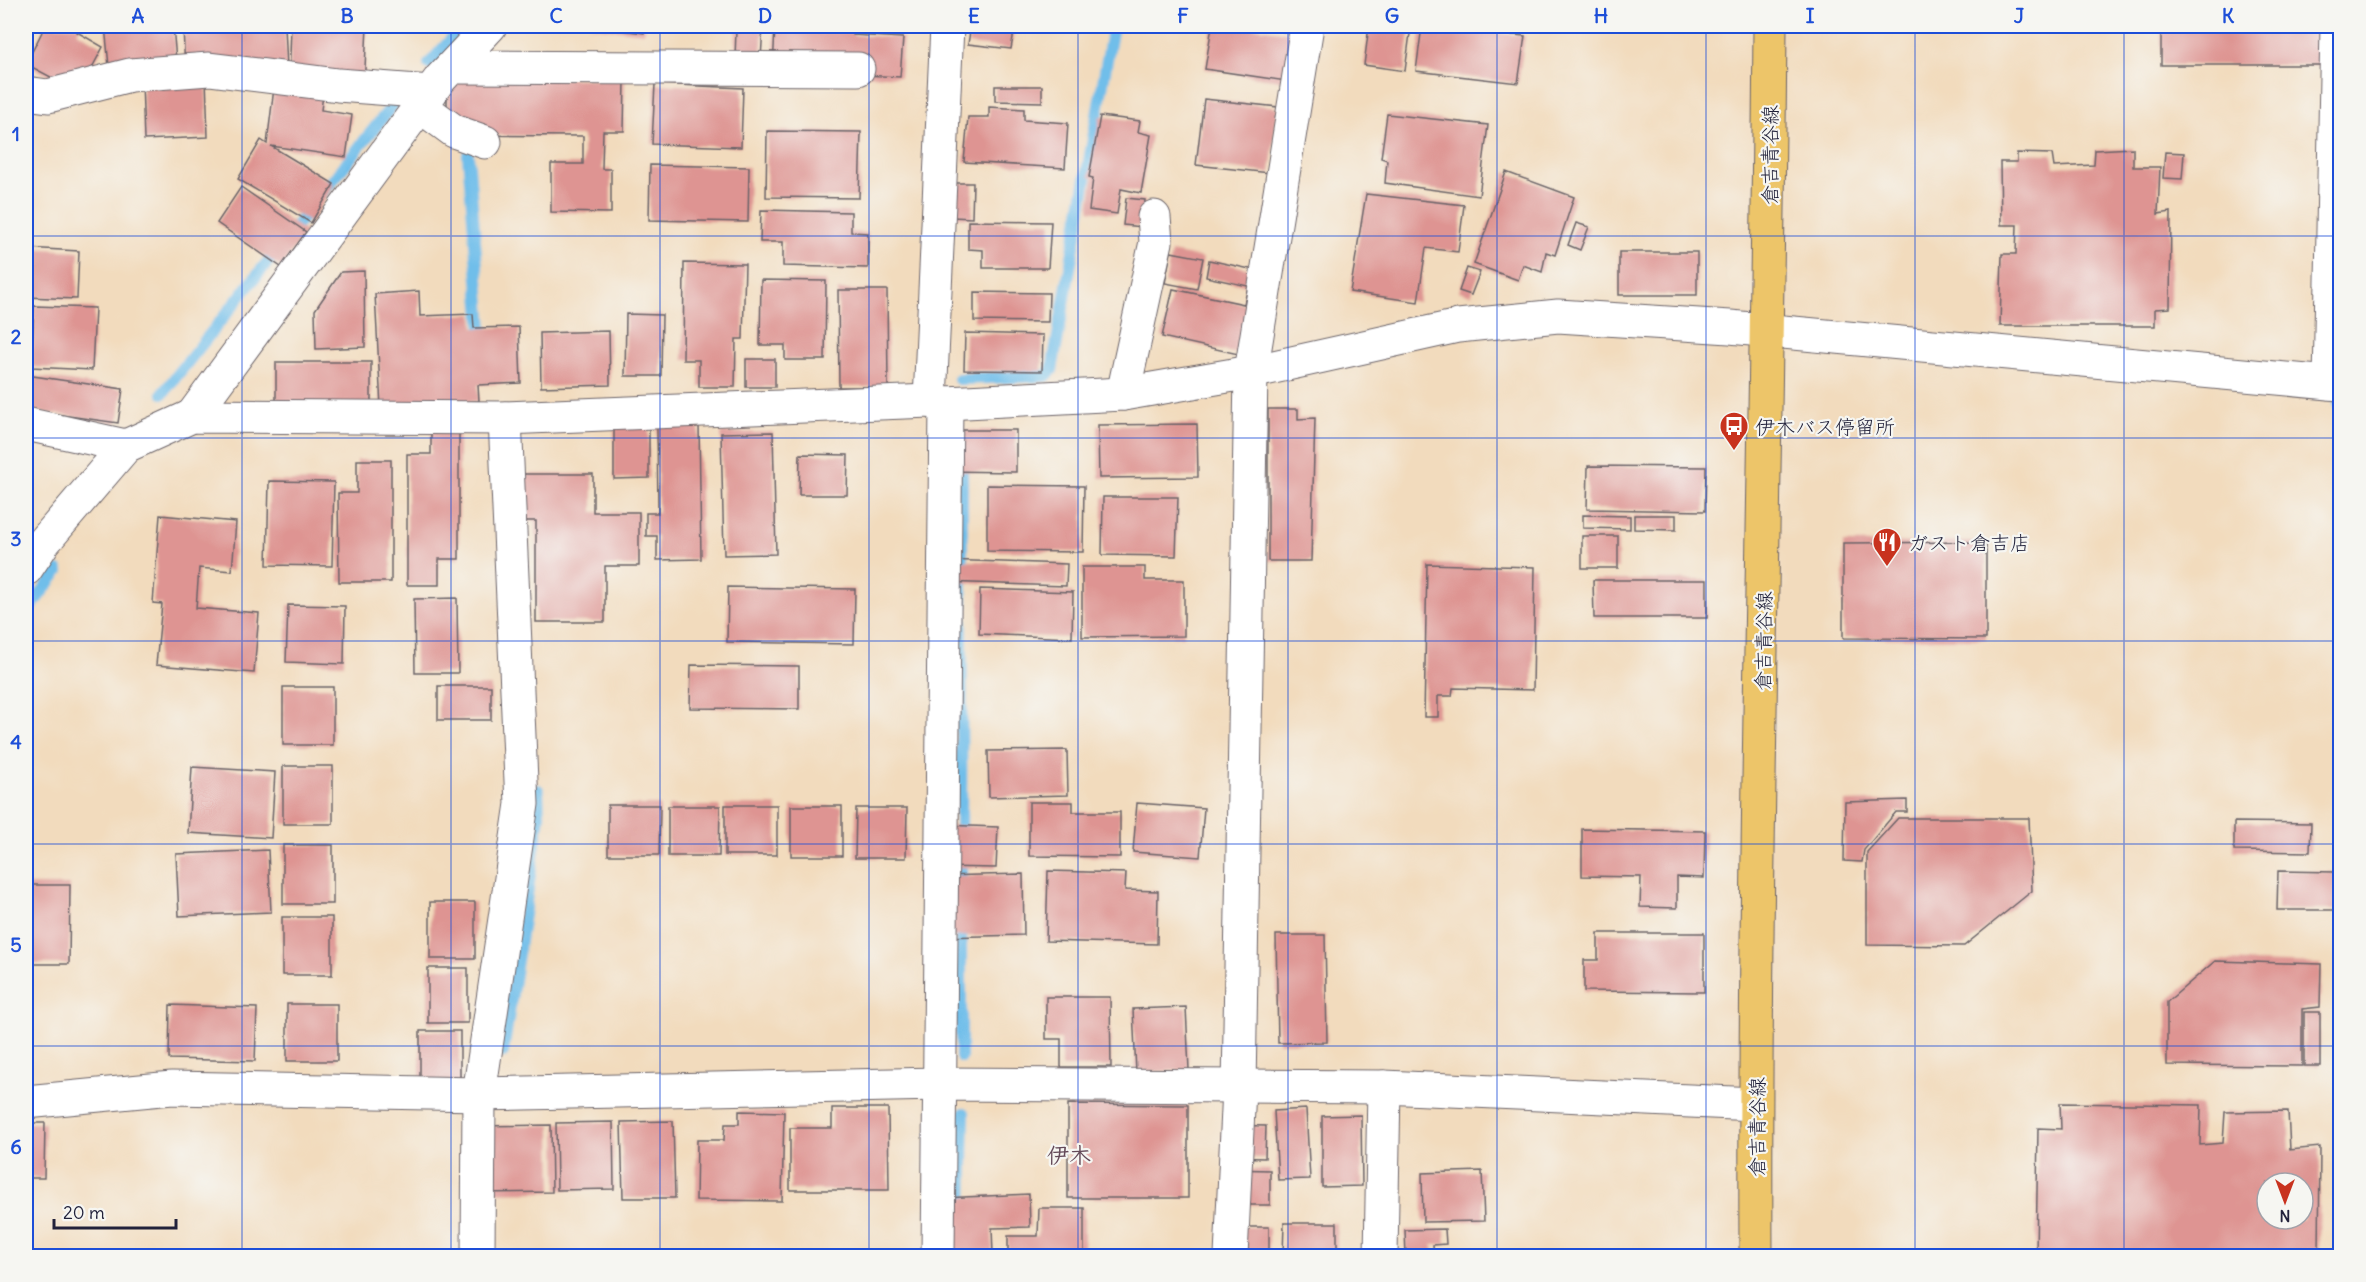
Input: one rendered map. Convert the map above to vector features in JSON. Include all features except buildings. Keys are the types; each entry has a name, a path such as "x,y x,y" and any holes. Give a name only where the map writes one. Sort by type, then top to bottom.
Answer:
{"main road":[{"name":"倉吉青谷線","path":"1756,1257 1755,1104 1768,332 1770,26"}],"street":[{"path":"192,416 426,99 490,26"},
{"path":"938,1257 938,402 947,26"},
{"path":"1231,1257 1239,1088 1251,372 1307,26"},
{"path":"26,569 44,542 126,446 192,416 505,418 1124,394 1251,372 1458,327 1558,316 1730,327 2335,384 2337,26"},
{"path":"452,67 858,69"},
{"path":"26,93 48,96 130,75 209,69 338,85 426,99 454,131 485,142"},
{"path":"1124,394 1155,242 1154,217"},
{"path":"478,1257 479,1094 522,804 505,418"},
{"path":"26,424 126,446"},
{"path":"26,1102 172,1088 479,1094 938,1084 1239,1088 1384,1087 1755,1104"},
{"path":"1381,1257 1384,1087"}],"waterway":[{"path":"429,64 463,26"},
{"path":"959,379 1046,376 1052,370 1113,26"},
{"path":"163,393 396,101"},
{"path":"468,155 483,342"},
{"path":"2339,402 2340,406"},
{"path":"961,889 962,457"},
{"path":"26,613 58,571"},
{"path":"503,1052 539,816 538,790"},
{"path":"961,922 961,1057"},
{"path":"962,1214 964,1113"}],"place":[{"name":"伊木バス停留所","path":"1734,452"},
{"name":"ガスト倉吉店","path":"1887,568"}],"district":[{"name":"伊木","path":"1069,1155"}]}
